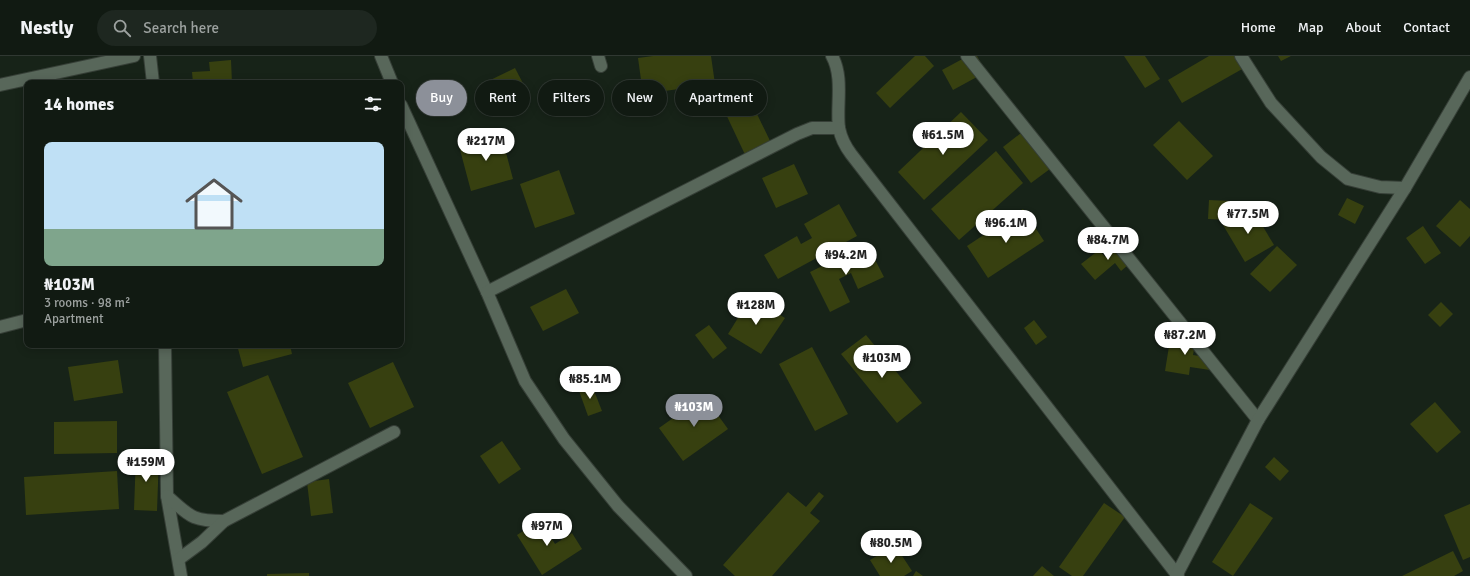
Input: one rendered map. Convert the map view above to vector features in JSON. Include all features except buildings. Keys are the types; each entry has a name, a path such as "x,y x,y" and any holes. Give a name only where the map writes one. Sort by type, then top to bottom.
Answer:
{"street":[{"path":"0,85 134,56"},
{"path":"150,56 153,80"},
{"path":"381,56 391,80"},
{"path":"832,56 835,62 839,90 839,128 843,143 850,154 1177,576 1258,420 1405,188 1470,77"},
{"path":"967,56 1258,420"},
{"path":"1241,56 1271,103 1321,157 1348,179 1380,187 1405,188"},
{"path":"404,112 487,292 525,381 564,439 618,506 686,576"},
{"path":"487,292 796,134 812,128 839,128"},
{"path":"0,327 24,321"},
{"path":"165,348 167,496 181,576"},
{"path":"179,559 202,542 224,521 394,432"},
{"path":"167,496 194,518 204,521 224,521"}]}
